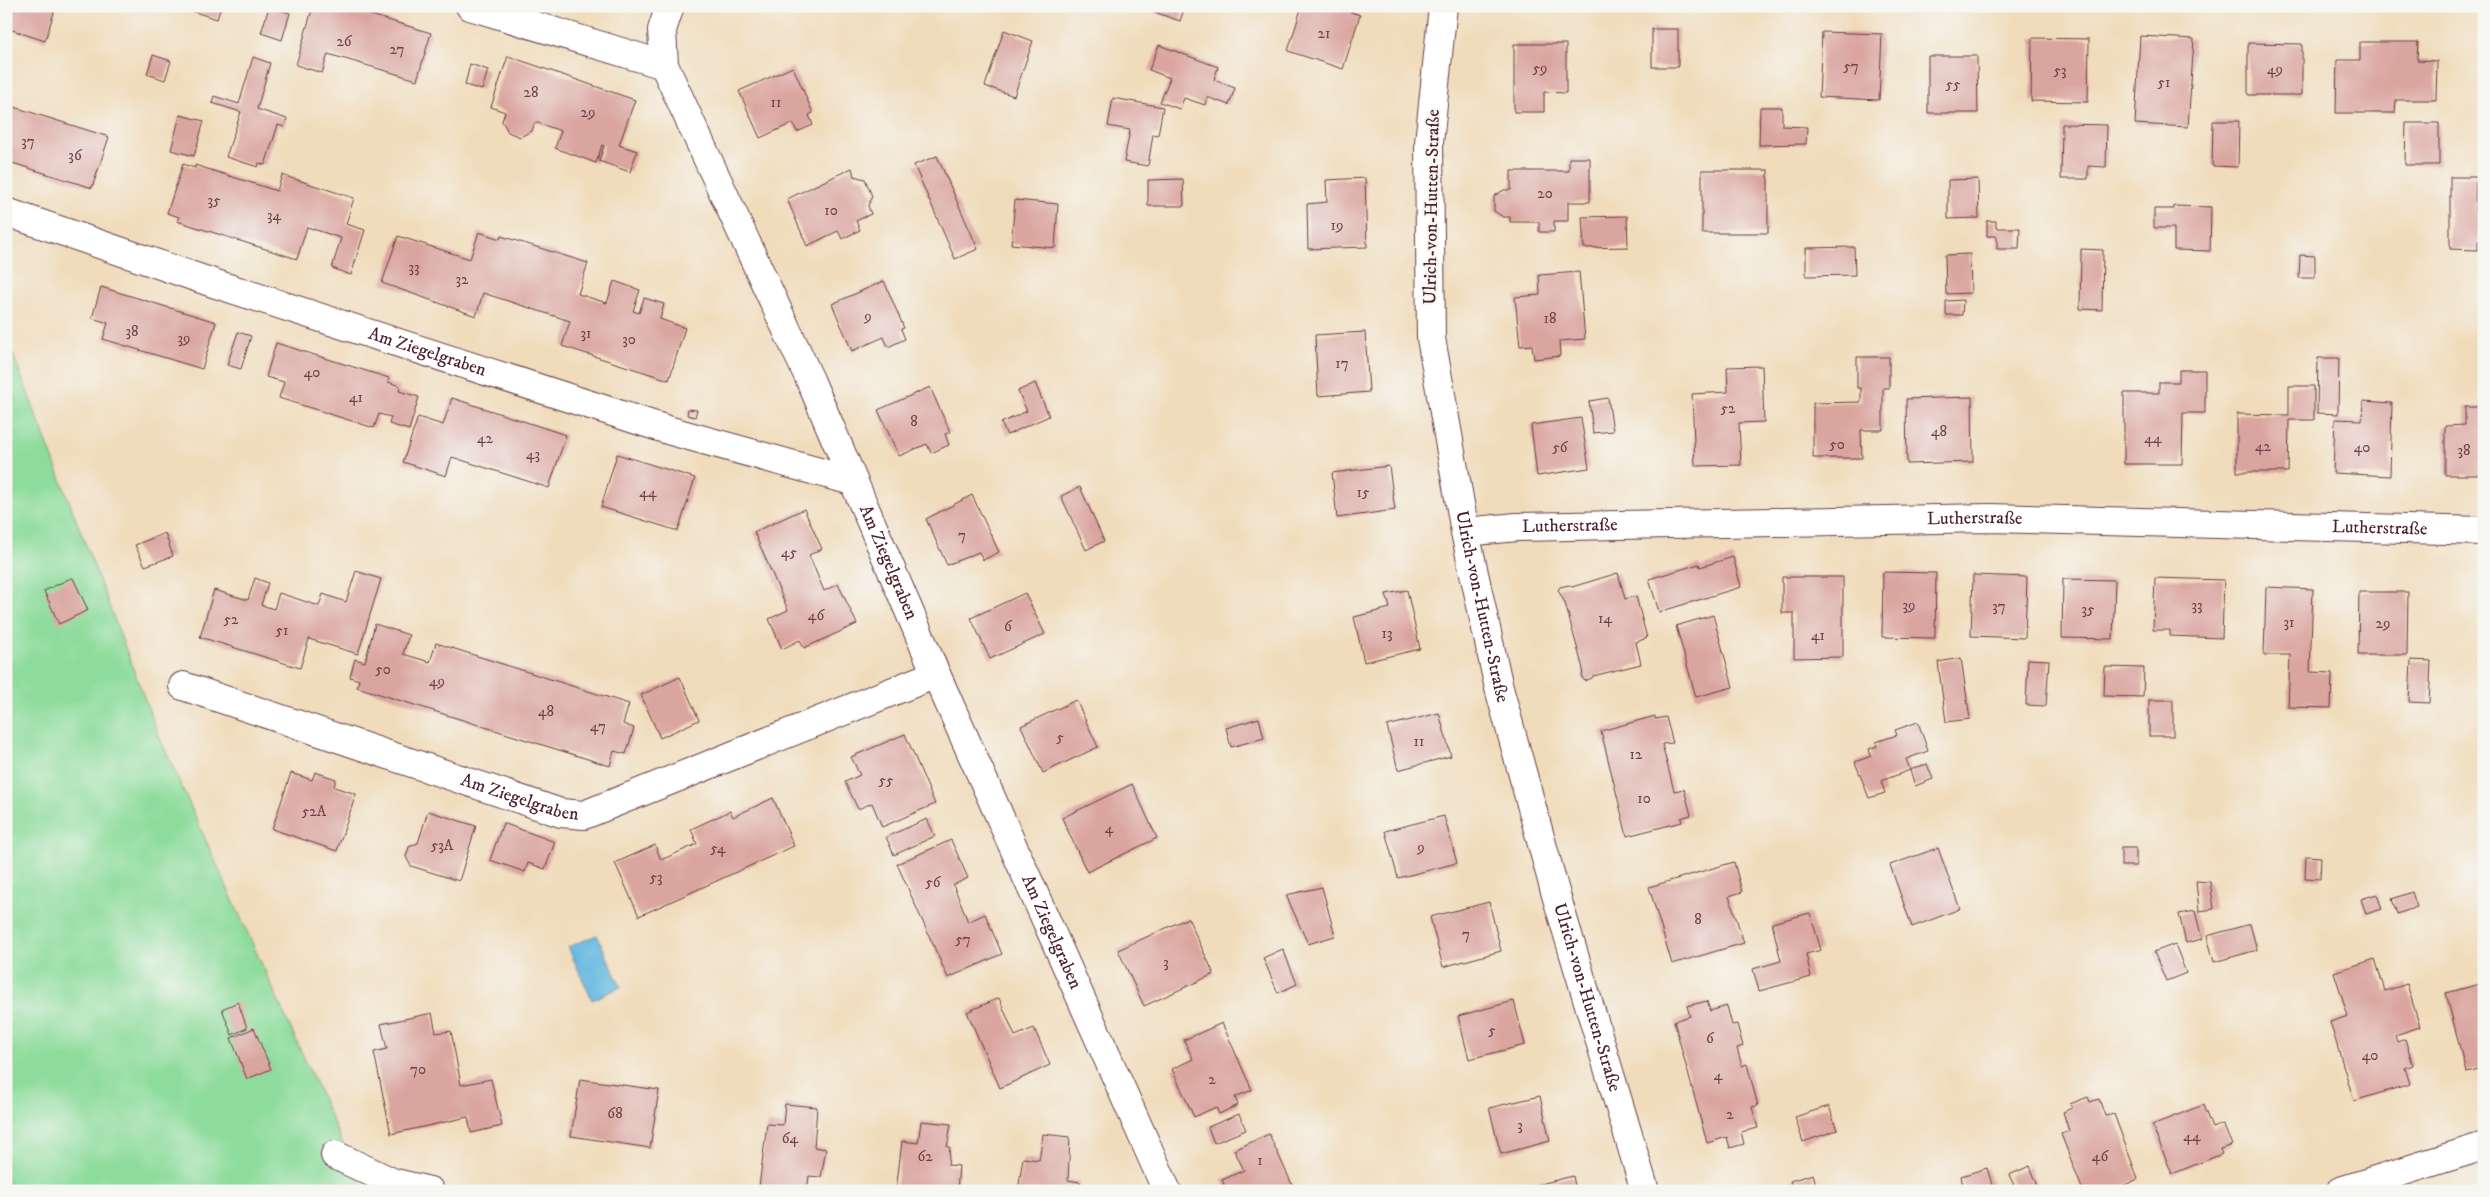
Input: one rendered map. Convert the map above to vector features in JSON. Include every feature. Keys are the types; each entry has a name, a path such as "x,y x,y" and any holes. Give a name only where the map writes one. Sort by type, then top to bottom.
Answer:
{"street":[{"path":"470,6 664,65"},
{"name":"Am Ziegelgraben","path":"670,6 662,30 664,65 811,382 936,674 1167,1191"},
{"name":"Ulrich-von-Hutten-Straße","path":"1443,6 1429,143 1431,338 1465,532 1502,697 1556,895 1645,1191"},
{"name":"Am Ziegelgraben","path":"6,212 210,282 671,431 852,481"},
{"name":"Lutherstraße","path":"1465,532 1517,527 1989,518 2484,531"},
{"name":"Am Ziegelgraben","path":"183,686 561,813 584,815 936,674"},
{"path":"2340,1191 2484,1146"},
{"path":"335,1155 392,1182 430,1191"}],"green space":[{"path":"6,336 158,734 364,1191 6,1191"}],"water":[{"path":"597,935 621,987 592,1000 568,947"}],"building":[{"path":"9,6 56,6 45,41 6,28"},
{"path":"175,6 221,6 217,19"},
{"path":"313,6 341,6 431,33 417,80 328,54 322,73 296,65"},
{"path":"1137,6 1185,6 1180,21"},
{"path":"1302,6 1333,6 1360,15 1343,69 1288,51"},
{"path":"269,7 290,13 282,40 261,33"},
{"path":"1652,29 1678,29 1678,67 1652,67"},
{"path":"1004,30 1033,41 1014,96 985,86"},
{"path":"1822,32 1882,34 1879,100 1819,97"},
{"path":"2140,36 2194,39 2188,127 2135,124"},
{"path":"2032,38 2089,39 2088,102 2031,101"},
{"path":"2360,42 2418,42 2417,60 2437,61 2436,100 2396,100 2395,113 2336,113 2337,60 2360,60"},
{"path":"2248,43 2302,44 2302,95 2248,95"},
{"path":"1514,44 1566,44 1566,93 1544,92 1544,112 1514,112"},
{"path":"1159,45 1218,67 1214,80 1235,88 1229,105 1207,97 1205,105 1184,98 1180,109 1160,102 1170,78 1149,70"},
{"path":"153,55 171,61 165,80 147,74"},
{"path":"508,56 635,100 619,145 637,151 630,172 599,161 604,146 602,145 596,163 555,148 561,131 535,122 532,131 520,137 508,132 502,121 505,112 491,107"},
{"path":"1928,56 1977,56 1978,113 1928,113"},
{"path":"253,57 270,63 257,109 287,119 284,127 278,125 265,165 259,163 258,167 226,157 241,112 212,103 214,96 239,104"},
{"path":"470,64 488,70 482,90 465,85"},
{"path":"793,67 813,113 809,115 813,125 797,132 793,123 760,138 739,91"},
{"path":"1113,98 1163,107 1158,135 1153,134 1148,166 1124,162 1130,130 1108,126"},
{"path":"11,106 109,137 92,188 6,161 6,120"},
{"path":"1760,107 1782,107 1782,126 1807,127 1806,144 1759,145"},
{"path":"180,115 204,121 194,156 171,150"},
{"path":"2213,121 2239,121 2238,167 2212,166"},
{"path":"2406,123 2439,123 2439,165 2405,165"},
{"path":"2062,124 2107,125 2106,167 2088,166 2088,179 2061,179"},
{"path":"937,156 978,249 955,259 914,165"},
{"path":"1569,158 1590,158 1590,202 1568,202 1568,221 1554,221 1554,232 1539,232 1539,222 1510,222 1510,217 1503,217 1494,211 1494,196 1504,190 1511,190 1511,171 1569,171"},
{"path":"183,164 195,168 195,165 277,191 282,175 354,198 346,224 365,230 351,275 332,268 341,238 307,227 297,259 177,221 179,217 167,213"},
{"path":"852,168 854,176 865,179 872,196 868,206 871,214 856,221 860,230 842,239 838,231 807,246 787,199"},
{"path":"1702,170 1768,170 1768,233 1702,233"},
{"path":"2450,177 2476,177 2475,211 2484,211 2484,241 2478,241 2478,250 2450,249"},
{"path":"1365,178 1367,247 1308,249 1307,204 1327,202 1326,180"},
{"path":"1183,179 1184,206 1148,206 1148,180"},
{"path":"1978,179 1979,218 1948,219 1948,180"},
{"path":"1015,200 1058,204 1055,248 1011,244"},
{"path":"2174,206 2211,207 2210,251 2174,250 2174,228 2154,228 2154,209 2174,209"},
{"path":"1627,216 1628,247 1584,248 1582,217"},
{"path":"1987,221 1996,221 1996,228 2020,228 2019,249 1997,249 1997,236 1987,236"},
{"path":"479,232 500,239 501,236 588,263 578,294 607,303 614,281 640,290 633,311 639,313 644,298 664,304 660,319 685,328 669,380 562,346 570,321 483,293 476,316 382,283 398,236 470,259"},
{"path":"1854,247 1855,275 1806,276 1806,248"},
{"path":"2081,249 2103,250 2102,310 2080,309"},
{"path":"1970,254 1971,293 1946,294 1945,255"},
{"path":"2300,255 2315,256 2315,278 2299,278"},
{"path":"1579,272 1585,339 1559,341 1560,356 1534,359 1532,345 1520,346 1515,297 1540,295 1539,275"},
{"path":"884,281 904,328 901,329 905,339 888,347 884,337 852,351 832,304"},
{"path":"101,287 216,322 202,369 103,339 108,323 92,318"},
{"path":"1963,300 1962,315 1946,315 1946,301"},
{"path":"238,332 251,336 241,369 227,365"},
{"path":"1365,332 1369,392 1318,396 1315,335"},
{"path":"276,343 389,378 388,382 400,386 399,391 419,397 409,430 389,424 391,417 379,414 374,428 279,398 284,382 266,377"},
{"path":"1857,357 1889,357 1889,388 1883,388 1883,430 1861,430 1862,458 1813,458 1813,403 1861,402 1861,388 1857,388"},
{"path":"2318,358 2339,358 2338,414 2317,413"},
{"path":"1762,366 1764,422 1739,423 1741,465 1695,466 1692,394 1728,392 1727,367"},
{"path":"2179,370 2205,370 2205,413 2183,413 2182,464 2124,464 2124,393 2159,393 2159,382 2179,382"},
{"path":"1035,383 1049,416 1007,435 1001,423 1027,411 1018,391"},
{"path":"2289,386 2314,386 2314,420 2289,420 2288,472 2237,472 2237,414 2289,415"},
{"path":"930,387 950,432 945,434 949,445 931,453 927,444 899,456 878,410"},
{"path":"1972,397 1973,462 1907,464 1906,399"},
{"path":"452,398 566,435 549,488 452,457 446,476 403,462 418,417 443,425"},
{"path":"1608,398 1613,431 1593,433 1589,401"},
{"path":"2363,401 2392,403 2390,476 2333,473 2335,419 2362,420"},
{"path":"2465,407 2484,407 2484,475 2445,475 2445,426 2465,425"},
{"path":"688,409 697,410 695,417 687,415"},
{"path":"1581,418 1589,468 1537,476 1531,425"},
{"path":"617,454 695,478 678,531 601,507"},
{"path":"1389,466 1395,510 1337,518 1332,473"},
{"path":"1080,487 1104,541 1086,550 1061,496"},
{"path":"972,495 999,552 983,560 979,552 947,565 926,519"},
{"path":"804,509 822,549 809,555 824,591 838,584 857,624 804,648 800,640 782,649 769,619 788,610 754,532"},
{"path":"165,533 173,556 145,566 135,545"},
{"path":"1733,557 1741,587 1659,612 1649,579 1699,564 1700,567"},
{"path":"356,571 381,579 358,654 309,639 300,668 200,637 214,590 248,600 255,578 268,583 261,605 274,609 279,593 319,606 323,594 346,602"},
{"path":"1883,572 1936,573 1935,638 1882,637"},
{"path":"1618,573 1625,599 1636,596 1647,638 1636,642 1641,664 1593,676 1585,681 1582,678 1583,669 1565,603 1558,590 1560,587 1569,585 1572,587"},
{"path":"1973,575 2027,577 2025,638 1971,636"},
{"path":"1782,577 1843,577 1843,657 1794,658 1794,613 1782,613"},
{"path":"73,578 88,610 59,624 44,591"},
{"path":"2155,578 2224,580 2222,638 2170,636 2170,630 2153,630"},
{"path":"2063,579 2115,580 2113,639 2062,638"},
{"path":"2266,587 2313,589 2310,672 2332,673 2331,708 2288,707 2290,655 2264,655"},
{"path":"1407,590 1420,649 1364,662 1354,617 1390,608 1386,594"},
{"path":"2359,592 2408,592 2407,655 2358,655"},
{"path":"1025,593 1045,634 990,659 971,618"},
{"path":"1713,615 1733,687 1696,697 1676,626"},
{"path":"375,624 409,635 403,654 430,662 436,643 629,704 623,724 634,728 626,754 614,751 610,766 357,687 359,680 350,677 355,659 365,662"},
{"path":"1961,658 1970,719 1946,722 1938,662"},
{"path":"2028,659 2049,660 2046,706 2026,705"},
{"path":"2411,660 2431,661 2429,703 2409,702"},
{"path":"2105,667 2144,668 2143,697 2104,696"},
{"path":"680,677 699,720 660,738 641,695"},
{"path":"1076,700 1098,747 1043,773 1021,726"},
{"path":"2149,700 2173,700 2173,736 2149,736"},
{"path":"1439,713 1451,756 1398,770 1387,726"},
{"path":"1655,716 1655,719 1666,717 1673,743 1662,744 1674,791 1684,789 1691,815 1681,818 1682,822 1627,836 1601,731"},
{"path":"1259,718 1264,738 1231,747 1226,728"},
{"path":"1918,722 1928,751 1906,759 1910,770 1881,781 1885,793 1869,798 1855,762 1871,756 1869,749 1877,746 1876,742 1897,735 1895,730"},
{"path":"905,734 935,804 882,827 872,803 858,809 845,782 860,775 851,757"},
{"path":"1927,764 1933,779 1915,786 1910,770"},
{"path":"315,772 336,779 334,787 356,794 337,851 272,829 291,773 312,780"},
{"path":"1132,784 1157,838 1087,872 1062,818"},
{"path":"773,798 794,846 639,916 615,863 655,845 661,860 697,844 691,829 730,811 733,817"},
{"path":"428,811 476,826 459,881 411,866 406,857 409,847 418,843"},
{"path":"1444,816 1457,863 1398,878 1385,831"},
{"path":"927,819 935,836 894,855 886,837"},
{"path":"503,823 555,842 545,869 528,863 525,872 490,860"},
{"path":"951,840 968,878 953,885 968,922 985,914 1002,954 948,978 897,864"},
{"path":"1938,848 1960,909 1912,927 1890,865"},
{"path":"2121,848 2136,848 2136,866 2121,866"},
{"path":"2306,856 2321,857 2320,879 2305,878"},
{"path":"1734,862 1742,892 1729,896 1744,943 1672,964 1649,887"},
{"path":"2196,881 2210,882 2214,909 2199,911"},
{"path":"1322,887 1335,936 1308,944 1286,895"},
{"path":"2412,892 2417,907 2397,914 2392,899"},
{"path":"2377,894 2382,909 2366,914 2361,899"},
{"path":"1489,902 1501,951 1443,967 1430,917"},
{"path":"2195,911 2202,939 2186,943 2179,914"},
{"path":"1810,913 1821,950 1806,954 1811,977 1759,991 1753,969 1781,961 1772,923"},
{"path":"1188,918 1214,974 1144,1006 1118,950"},
{"path":"2250,924 2257,950 2214,962 2207,936"},
{"path":"2175,944 2186,973 2166,981 2154,952"},
{"path":"1283,949 1297,984 1278,993 1263,958"},
{"path":"2375,959 2385,991 2407,984 2420,1027 2395,1035 2397,1042 2405,1039 2413,1065 2405,1068 2410,1084 2354,1101 2330,1022 2348,1016 2334,972"},
{"path":"2484,983 2484,1068 2466,1072 2446,993"},
{"path":"999,998 1015,1036 1034,1028 1050,1065 1000,1088 967,1012"},
{"path":"1514,1001 1525,1045 1469,1059 1458,1016"},
{"path":"1707,1001 1710,1011 1727,1006 1732,1025 1737,1024 1743,1046 1737,1048 1742,1066 1747,1064 1758,1106 1752,1107 1758,1128 1741,1132 1744,1144 1730,1148 1727,1137 1707,1143 1674,1021 1690,1016 1687,1006"},
{"path":"238,1002 247,1028 232,1035 222,1009"},
{"path":"432,1013 436,1033 451,1031 461,1085 491,1079 502,1126 471,1133 468,1117 391,1134 374,1052 387,1049 381,1024"},
{"path":"1222,1023 1252,1090 1235,1097 1238,1105 1219,1114 1216,1107 1194,1117 1172,1069 1193,1059 1184,1040"},
{"path":"254,1028 271,1069 247,1079 231,1038"},
{"path":"580,1079 659,1090 650,1148 571,1136"},
{"path":"1540,1096 1550,1141 1501,1154 1489,1108"},
{"path":"2088,1097 2090,1102 2099,1099 2105,1116 2114,1114 2138,1179 2112,1191 2083,1191 2061,1134 2069,1131 2063,1112 2072,1108 2070,1104"},
{"path":"785,1104 817,1107 814,1147 826,1149 821,1177 809,1176 807,1191 759,1187 767,1124 783,1125"},
{"path":"2203,1105 2212,1128 2223,1124 2232,1145 2220,1149 2222,1154 2172,1174 2152,1125"},
{"path":"1829,1106 1837,1130 1803,1142 1795,1117"},
{"path":"1239,1114 1246,1130 1214,1143 1208,1127"},
{"path":"921,1121 951,1124 947,1147 950,1147 948,1165 959,1166 957,1191 896,1191 902,1141 918,1143"},
{"path":"1043,1134 1070,1137 1068,1180 1080,1182 1079,1191 1018,1191 1023,1158 1039,1160"},
{"path":"1269,1134 1295,1191 1227,1191 1222,1180 1244,1170 1234,1150"},
{"path":"2030,1166 2040,1191 1998,1191 2014,1185 2009,1175"},
{"path":"1987,1168 1994,1191 1949,1191 1963,1186 1961,1176"},
{"path":"1813,1174 1818,1191 1793,1191 1790,1181"},
{"path":"1573,1176 1576,1191 1516,1191 1516,1190"}]}
